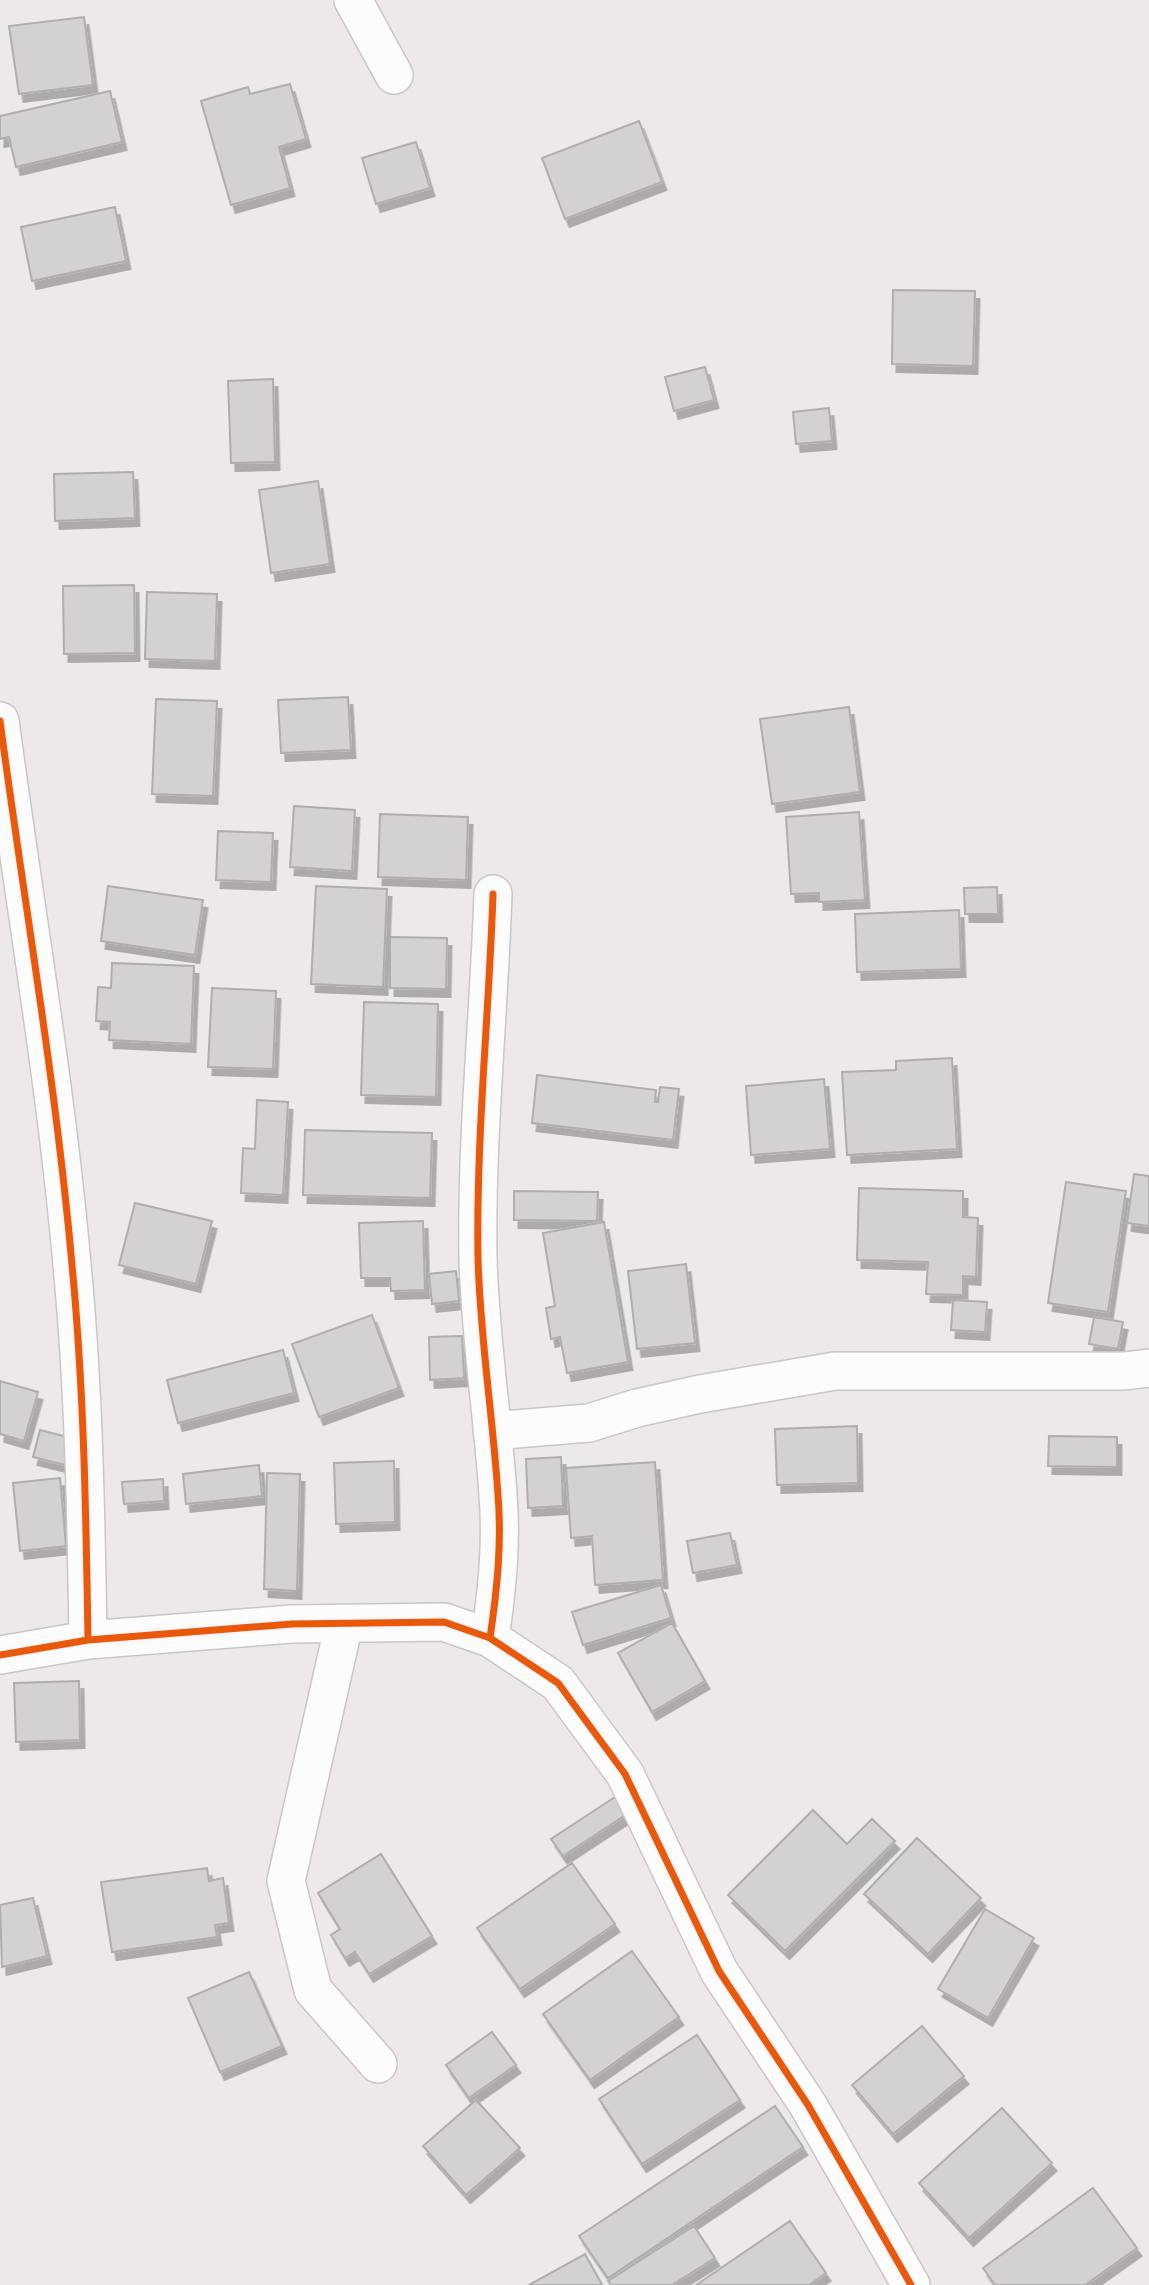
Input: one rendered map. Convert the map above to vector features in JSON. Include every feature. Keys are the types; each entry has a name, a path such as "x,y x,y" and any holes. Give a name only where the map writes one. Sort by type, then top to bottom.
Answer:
{"street":[{"path":"353,0 394,75"},
{"path":"0,721 46,1044 72,1263 84,1411 88,1640"},
{"path":"490,1638 499,1576 499,1497 478,1260 481,1098 493,894"},
{"path":"492,1431 589,1423 637,1408 700,1394 835,1371 1124,1371 1149,1368"},
{"path":"0,1655 88,1640 292,1624 444,1622 490,1638 558,1683 625,1774 719,1971 808,2105 911,2285"},
{"path":"344,1624 286,1881 313,1990 378,2064"}],"building":[{"path":"84,17 93,85 19,94 9,26"},
{"path":"290,84 306,139 279,147 290,188 231,205 201,101 248,87 250,94"},
{"path":"110,91 122,142 16,167 9,137 0,139 0,116"},
{"path":"639,121 662,182 565,219 542,158"},
{"path":"416,142 430,188 376,204 362,158"},
{"path":"115,207 126,261 32,281 21,227"},
{"path":"893,290 975,291 973,366 892,364"},
{"path":"705,367 714,400 674,411 665,377"},
{"path":"273,379 275,462 231,463 228,381"},
{"path":"829,408 832,441 796,444 793,412"},
{"path":"133,472 135,518 55,521 54,474"},
{"path":"318,481 330,564 271,573 259,490"},
{"path":"134,585 135,653 64,654 63,586"},
{"path":"147,592 217,594 215,661 145,659"},
{"path":"348,697 351,750 281,753 278,700"},
{"path":"156,699 217,701 213,796 152,794"},
{"path":"849,707 860,792 772,804 760,719"},
{"path":"294,806 355,810 352,871 290,867"},
{"path":"859,812 865,900 819,902 819,893 791,894 786,817"},
{"path":"380,814 468,817 466,880 378,877"},
{"path":"218,831 273,833 271,882 216,880"},
{"path":"108,886 203,900 195,955 101,941"},
{"path":"316,886 387,889 383,987 311,984"},
{"path":"997,887 998,914 965,914 964,888"},
{"path":"959,910 961,969 857,972 855,914"},
{"path":"390,937 447,938 446,989 390,988"},
{"path":"112,963 194,966 191,1044 109,1040 110,1022 96,1021 98,987 111,988"},
{"path":"212,988 276,991 273,1069 208,1067"},
{"path":"364,1002 438,1004 436,1097 361,1095"},
{"path":"952,1058 957,1149 847,1155 842,1072 896,1070 896,1061"},
{"path":"537,1075 656,1090 655,1102 658,1102 660,1087 679,1089 673,1140 532,1123"},
{"path":"824,1079 830,1149 751,1155 746,1086"},
{"path":"257,1100 288,1102 283,1195 241,1193 243,1148 255,1149"},
{"path":"305,1130 432,1133 430,1198 303,1195"},
{"path":"1134,1174 1149,1176 1149,1226 1127,1223"},
{"path":"1066,1182 1126,1191 1108,1312 1048,1303"},
{"path":"859,1188 963,1191 963,1217 978,1218 976,1277 963,1276 963,1295 926,1294 928,1262 857,1260"},
{"path":"514,1191 598,1192 597,1221 514,1220"},
{"path":"135,1203 212,1221 196,1284 119,1265"},
{"path":"423,1221 425,1290 391,1291 390,1278 361,1278 359,1223"},
{"path":"604,1222 628,1362 567,1373 560,1337 551,1339 546,1308 555,1306 543,1233"},
{"path":"686,1264 695,1343 637,1349 628,1271"},
{"path":"456,1271 459,1301 432,1304 429,1274"},
{"path":"953,1300 987,1302 985,1332 951,1330"},
{"path":"372,1315 399,1388 319,1417 292,1344"},
{"path":"1094,1317 1123,1322 1118,1349 1089,1344"},
{"path":"462,1336 464,1378 430,1380 429,1337"},
{"path":"283,1350 294,1393 178,1423 167,1380"},
{"path":"0,1381 38,1392 24,1441 0,1434"},
{"path":"857,1426 858,1483 777,1485 775,1429"},
{"path":"40,1430 75,1439 69,1466 33,1457"},
{"path":"1049,1436 1117,1437 1117,1467 1048,1466"},
{"path":"561,1457 563,1506 528,1508 526,1459"},
{"path":"394,1461 395,1522 336,1524 334,1463"},
{"path":"655,1462 663,1580 595,1585 592,1536 571,1538 566,1468"},
{"path":"259,1465 262,1496 186,1504 183,1474"},
{"path":"267,1473 300,1474 297,1591 264,1589"},
{"path":"60,1478 66,1546 20,1551 13,1483"},
{"path":"163,1479 164,1501 124,1504 122,1482"},
{"path":"730,1533 737,1565 693,1573 687,1541"},
{"path":"661,1585 671,1618 583,1645 572,1612"},
{"path":"672,1623 705,1681 652,1712 618,1653"},
{"path":"79,1681 80,1740 16,1742 14,1683"},
{"path":"618,1795 630,1812 563,1856 551,1839"},
{"path":"813,1810 847,1844 872,1819 895,1841 785,1951 728,1895"},
{"path":"917,1838 981,1898 928,1954 864,1894"},
{"path":"381,1854 432,1936 369,1974 355,1952 345,1958 331,1935 340,1929 318,1893"},
{"path":"572,1863 615,1924 520,1989 477,1928"},
{"path":"207,1868 209,1881 223,1878 229,1923 215,1925 217,1937 112,1952 101,1882"},
{"path":"33,1898 47,1956 2,1967 0,1905"},
{"path":"985,1909 1034,1938 988,2018 938,1989"},
{"path":"632,1951 679,2017 590,2080 543,2014"},
{"path":"249,1972 282,2046 220,2072 188,1998"},
{"path":"922,2026 964,2076 893,2134 852,2085"},
{"path":"492,2032 516,2065 469,2098 446,2065"},
{"path":"697,2035 740,2100 642,2164 599,2099"},
{"path":"476,2100 520,2148 466,2195 423,2146"},
{"path":"775,2106 803,2147 608,2278 579,2236"},
{"path":"1002,2108 1052,2163 969,2238 919,2183"},
{"path":"1093,2188 1137,2248 1085,2285 995,2285 983,2268"},
{"path":"790,2221 826,2273 809,2285 696,2285"},
{"path":"694,2226 715,2258 672,2285 611,2285 608,2281"},
{"path":"585,2254 602,2285 529,2285"}],"cycle path":[{"path":"0,721 49,1061 72,1265 82,1405 88,1640"},
{"path":"490,1638 498,1567 499,1513 481,1318 478,1213 493,894"},
{"path":"0,1655 88,1640 292,1624 444,1622 490,1638 558,1683 625,1774 719,1971 808,2105 911,2285"}]}
